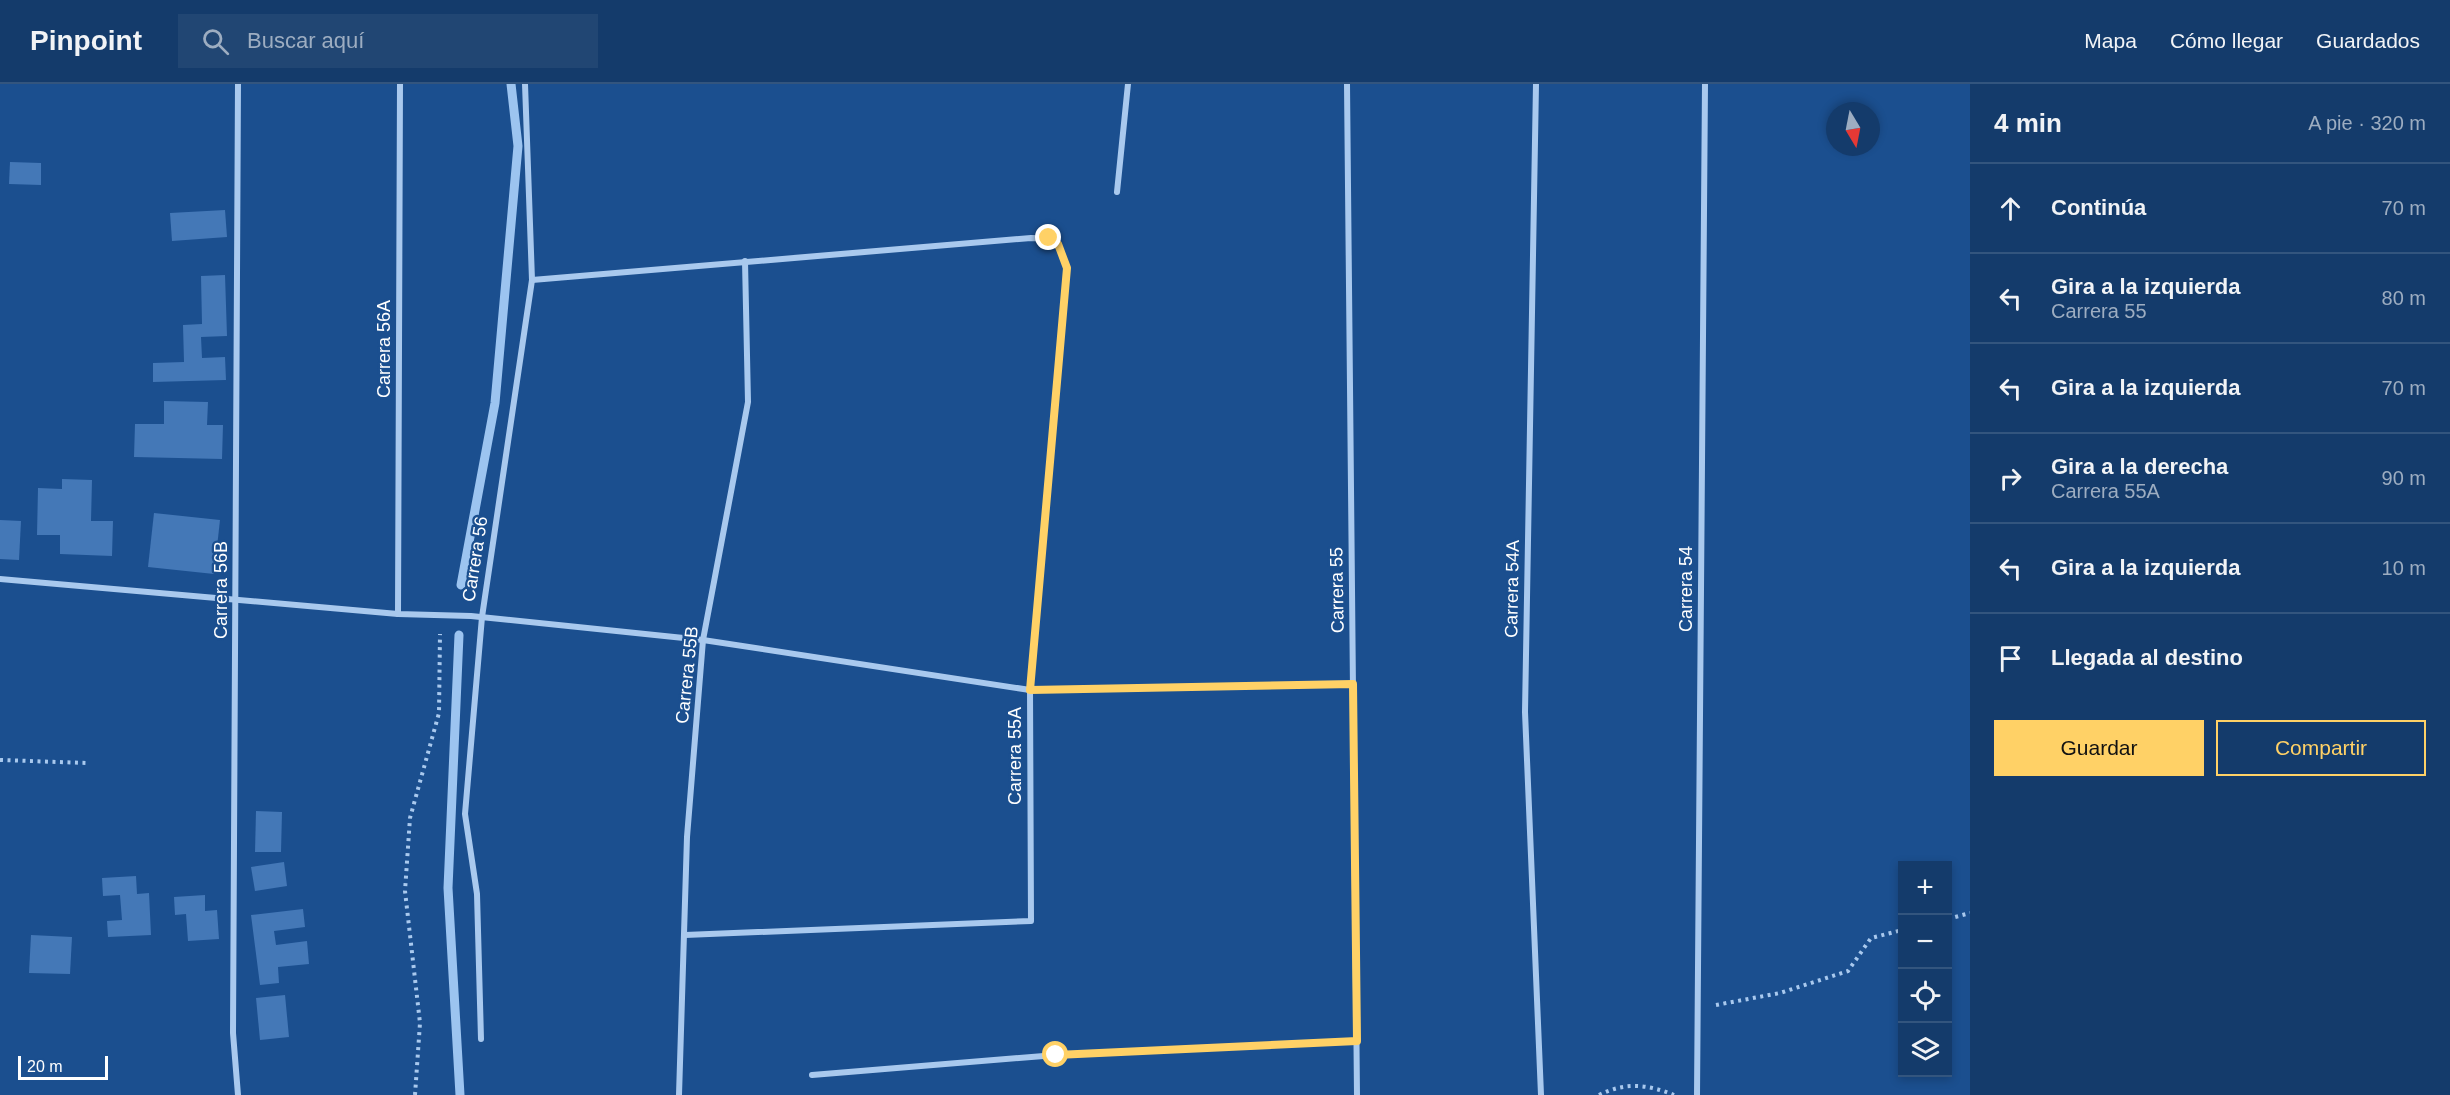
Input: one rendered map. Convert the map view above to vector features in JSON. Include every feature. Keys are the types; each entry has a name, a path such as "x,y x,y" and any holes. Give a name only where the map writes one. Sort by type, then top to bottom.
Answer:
{"street":[{"name":"Carrera 56B","path":"238,84 233,1033 238,1095"},
{"name":"Carrera 56A","path":"398,614 400,84"},
{"name":"Carrera 56","path":"481,1039 477,894 465,814 482,617 532,280 525,84"},
{"path":"1117,192 1128,84"},
{"name":"Carrera 55","path":"1347,84 1358,1095"},
{"name":"Carrera 54A","path":"1536,84 1525,712 1541,1095"},
{"name":"Carrera 54","path":"1697,1095 1705,84"},
{"name":"Carrera 55A","path":"685,935 1031,921 1030,690 1067,268 1058,244 1049,238 745,261"},
{"path":"532,280 745,261"},
{"name":"Carrera 55B","path":"679,1095 687,837 703,640 748,402 745,261"},
{"path":"0,579 398,614 471,616 703,640 1030,690 1353,684"},
{"path":"812,1075 1056,1055 1357,1041"}],"path":[{"path":"415,1095 420,1023 405,891 410,818 439,713 441,615"},
{"path":"0,760 88,763"},
{"path":"1952,918 1970,913"},
{"path":"1698,1008 1780,993 1848,971 1871,938 1898,931"},
{"path":"1599,1095 1617,1086 1638,1085 1674,1095"}],"building":[{"path":"10,162 41,163 41,185 9,184"},
{"path":"225,210 227,237 172,241 170,213"},
{"path":"225,275 227,336 201,337 202,358 225,357 226,380 153,382 153,363 184,362 183,325 202,324 201,276"},
{"path":"164,401 208,402 207,425 223,425 222,459 134,457 135,424 164,424"},
{"path":"62,479 92,480 91,521 113,521 112,556 60,554 60,535 37,535 38,488 62,489"},
{"path":"154,513 220,520 214,574 148,567"},
{"path":"0,520 21,521 19,560 0,559"},
{"path":"256,811 282,812 281,852 255,852"},
{"path":"284,862 287,886 255,891 251,867"},
{"path":"136,876 137,894 149,893 151,935 108,937 107,921 122,920 120,895 103,896 102,878"},
{"path":"205,895 205,911 217,910 219,939 188,941 186,914 175,915 174,897"},
{"path":"303,909 305,927 274,931 276,945 307,941 309,964 278,967 279,983 260,985 251,915"},
{"path":"31,935 72,937 70,974 29,973"},
{"path":"285,995 289,1037 260,1040 256,998"}],"waterway":[{"path":"461,585 495,403 518,146 511,84"},
{"path":"459,635 448,888 460,1095"}],"route":[{"path":"1049,238 1058,244 1067,268 1030,690 1353,684 1357,1041 1056,1055"}]}
